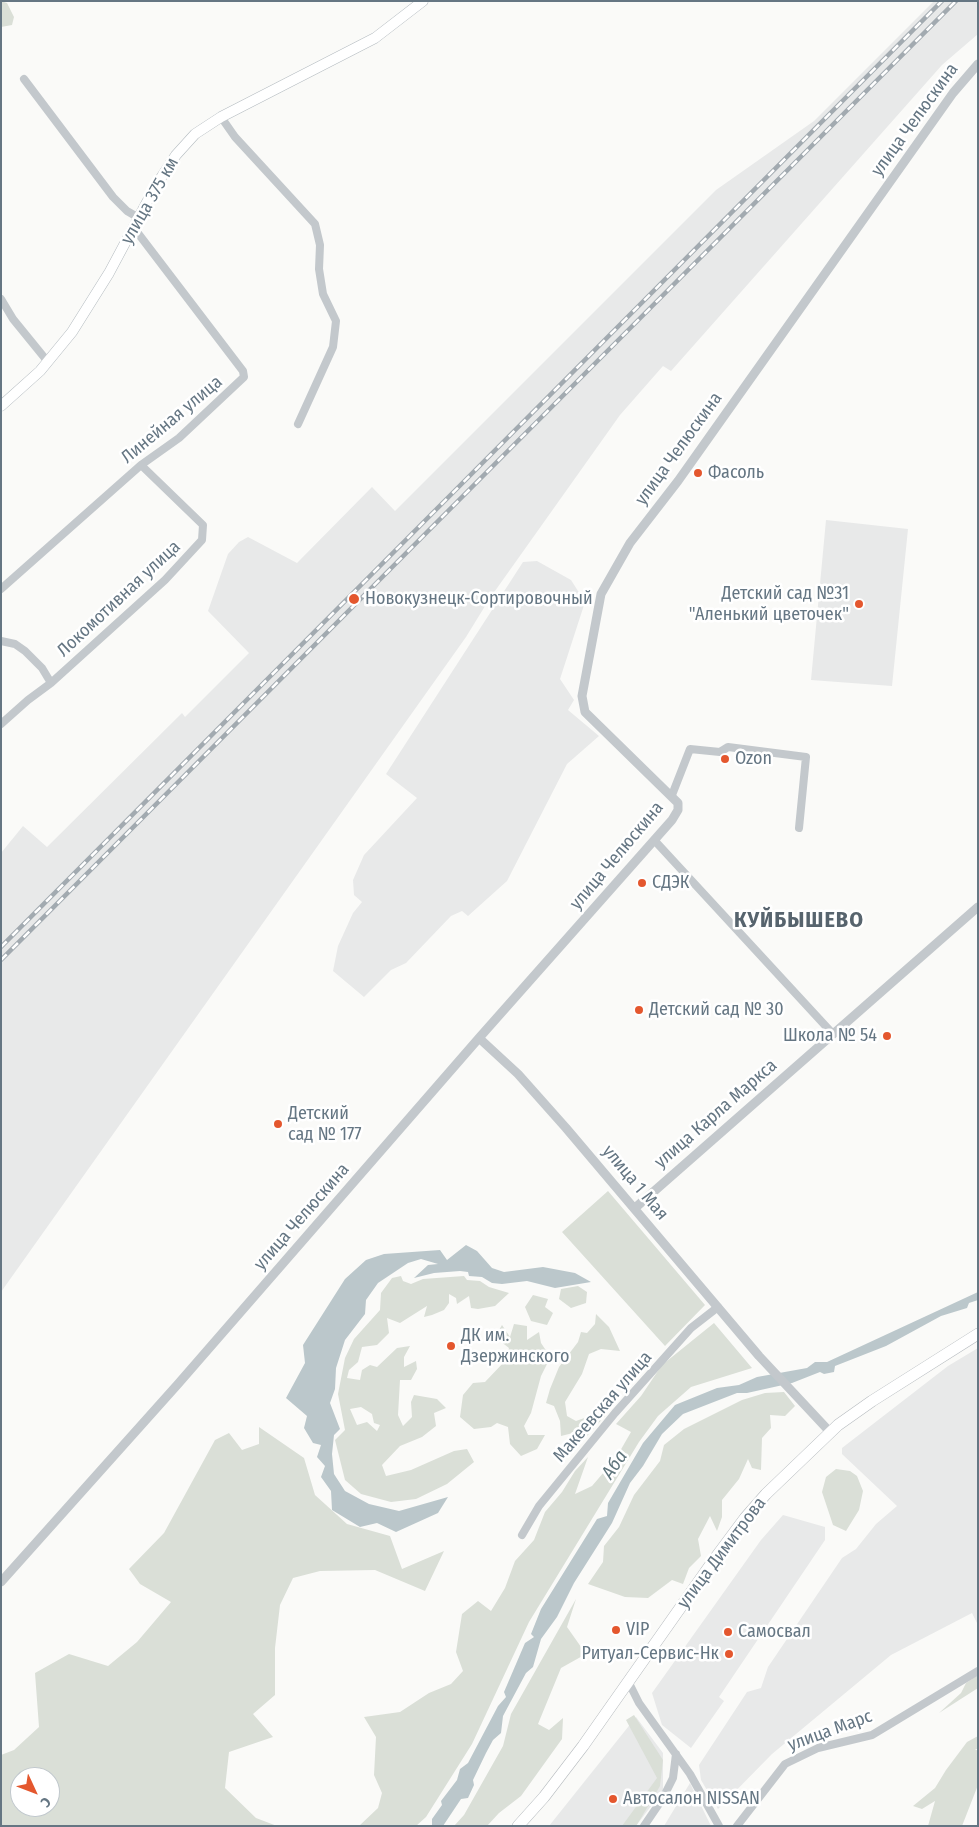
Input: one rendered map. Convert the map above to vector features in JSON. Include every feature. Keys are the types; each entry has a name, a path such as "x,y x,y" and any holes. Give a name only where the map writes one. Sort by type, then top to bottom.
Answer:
{"main road":[{"name":"улица 375 км","path":"1,406 27,384 72,332 93,300 176,155 206,125 375,38 423,1"},
{"name":"улица Димитрова","path":"518,1826 544,1797 629,1683 745,1518 830,1432 872,1401 978,1334"}],"street":[{"name":"улица Челюскина","path":"1,1582 178,1384 478,1038 655,841 678,810 678,803 672,795 585,712 582,696 601,594 630,543 678,481 953,93 978,64"},
{"path":"24,79 113,197 139,218"},
{"path":"221,117 236,137 315,224 320,246 323,294 336,321 334,347 298,424"},
{"name":"Линейная улица","path":"1,589 141,465 179,438 242,379 244,373 134,228"},
{"path":"1,299 13,319 48,362"},
{"name":"Локомотивная улица","path":"1,724 51,683 165,580 202,540 203,525 141,465"},
{"path":"1,640 15,644 25,651 42,668 51,683"},
{"path":"672,795 690,749 720,752 728,747 806,757 799,828"},
{"path":"655,841 833,1034"},
{"name":"улица Карла Маркса","path":"635,1208 978,907"},
{"name":"улица 1 Мая","path":"478,1038 518,1074 635,1208 760,1356 830,1432"},
{"name":"Макеевская улица","path":"522,1535 539,1506 615,1413 691,1328 718,1307"},
{"name":"улица Марс","path":"736,1826 785,1764 818,1748 872,1735 978,1671"},
{"path":"629,1683 639,1703 702,1794 719,1826"},
{"path":"644,1826 663,1798 673,1778 676,1754"}],"shaded area":[{"path":"1,1 7,3 14,17 12,25 1,27"},
{"path":"934,1 978,1 978,34 942,65 671,371 663,366 620,415 490,598 466,637 1,1292 1,853 23,826 47,847 182,713 185,717 249,653 208,611 228,554 239,542 248,537 297,563 372,487 395,511 716,190 814,121"},
{"name":"Детский сад №31 \"Аленький цветочек\"","path":"826,520 908,529 892,686 811,680"},
{"path":"537,561 571,580 585,602 560,679 574,700 568,710 599,736 567,764 507,881 468,916 462,911 451,916 406,963 391,970 364,997 333,971 338,946 353,913 362,902 354,895 353,880 364,855 417,798 386,774 523,562"},
{"path":"608,1191 705,1305 665,1346 562,1232"},
{"path":"466,1245 477,1251 492,1268 504,1272 543,1267 575,1273 591,1282 555,1288 527,1281 502,1284 492,1283 482,1277 469,1276 468,1272 460,1271 434,1273 414,1278 428,1265 438,1264 421,1259 408,1263 378,1283 366,1300 365,1314 345,1340 336,1368 335,1389 330,1403 340,1429 334,1435 332,1454 334,1474 345,1491 369,1504 399,1511 448,1497 438,1513 396,1532 377,1523 360,1527 332,1510 331,1491 321,1477 325,1466 317,1457 321,1445 313,1443 304,1428 307,1416 286,1398 305,1363 303,1345 345,1279 366,1260 384,1254 440,1250 447,1260"},
{"path":"401,1276 403,1281 411,1284 423,1279 464,1276 467,1280 480,1281 489,1287 509,1293 495,1306 478,1309 471,1308 469,1296 457,1304 456,1298 449,1294 449,1303 444,1310 432,1315 424,1317 427,1306 400,1323 387,1318 389,1333 377,1345 362,1347 358,1362 349,1370 347,1378 360,1380 362,1370 370,1365 377,1367 397,1348 410,1346 404,1357 404,1367 416,1361 417,1369 411,1380 400,1380 398,1415 403,1426 412,1417 411,1402 414,1395 437,1399 446,1408 434,1413 436,1426 422,1437 400,1446 382,1465 386,1476 411,1470 454,1451 467,1449 474,1462 447,1484 416,1499 391,1502 361,1494 345,1480 335,1440 345,1430 338,1394 345,1358 354,1339 380,1310 381,1293 392,1278","holes":["361,1407 372,1414 374,1423 380,1425 377,1431 367,1422 357,1425 350,1409"]},
{"path":"578,1286 587,1292 586,1303 571,1308 559,1299 561,1289"},
{"path":"978,1292 978,1300 969,1303 967,1308 941,1316 886,1346 835,1366 834,1372 824,1374 820,1372 792,1383 747,1393 737,1393 683,1414 662,1434 643,1466 630,1483 612,1523 574,1583 557,1617 541,1639 533,1667 526,1673 503,1716 501,1733 493,1740 486,1753 473,1780 474,1785 468,1798 461,1799 443,1826 432,1826 432,1819 442,1805 441,1801 457,1780 460,1769 468,1763 498,1706 506,1697 504,1692 525,1643 534,1637 531,1634 541,1609 597,1519 607,1516 608,1503 643,1443 675,1405 717,1388 739,1385 757,1377 807,1368 815,1362 827,1362"},
{"path":"533,1295 548,1299 545,1307 553,1313 547,1325 531,1321 525,1307"},
{"path":"596,1314 609,1327 620,1351 601,1349 589,1354 582,1374 565,1402 567,1416 576,1421 590,1416 605,1416 587,1436 573,1433 561,1436 560,1421 554,1406 546,1403 550,1389 559,1367 578,1342 581,1332 587,1333 595,1324"},
{"path":"714,1323 752,1368 691,1387 658,1416 639,1442 529,1622 472,1744 426,1817 416,1826 359,1826 378,1808 382,1793 374,1775 376,1737 364,1717 400,1712 429,1693 451,1684 463,1671 456,1652 462,1614 478,1601 491,1611 505,1588 515,1561 534,1540 545,1512 562,1492 575,1471 588,1457 575,1494 592,1486 616,1458 631,1432 616,1424 641,1396 662,1365"},
{"path":"514,1324 527,1326 527,1340 539,1332 541,1343 547,1352 547,1364 541,1376 531,1413 524,1426 528,1435 545,1435 537,1449 521,1456 510,1444 508,1427 497,1423 491,1427 474,1429 460,1417 463,1395 473,1383 485,1382 504,1362 509,1348 495,1337 502,1325 510,1337"},
{"path":"978,1348 978,1625 972,1613 891,1655 772,1754 718,1809 701,1780 699,1765 747,1692 761,1688 768,1667 842,1558 856,1549 876,1524 897,1506 842,1454 842,1448 948,1366"},
{"path":"784,1392 795,1406 785,1416 770,1415 771,1428 762,1438 761,1470 752,1468 748,1459 739,1479 722,1500 722,1517 717,1531 710,1516 698,1539 701,1556 689,1568 683,1584 672,1580 648,1598 625,1597 588,1584 603,1562 604,1546 619,1527 634,1495 660,1461 664,1445 684,1429 742,1400 765,1393"},
{"path":"259,1427 304,1458 315,1495 347,1524 390,1536 402,1569 444,1551 425,1591 375,1570 320,1571 293,1578 280,1605 275,1648 275,1695 253,1714 273,1737 229,1752 225,1788 256,1818 277,1826 1,1826 1,1755 14,1750 39,1727 35,1673 69,1654 108,1666 137,1642 171,1602 140,1584 129,1569 164,1533 215,1440 229,1433 242,1450 259,1444"},
{"path":"836,1469 850,1471 857,1476 863,1491 859,1510 846,1531 833,1525 822,1492 826,1477"},
{"path":"783,1515 825,1527 825,1540 719,1697 724,1701 691,1748 662,1725 652,1693 761,1540"},
{"path":"576,1599 567,1627 586,1654 561,1668 538,1724 549,1730 563,1718 562,1739 521,1796 499,1813 487,1826 454,1826 464,1815 503,1746 511,1714"},
{"path":"978,1675 978,1688 939,1713 961,1693 966,1683"},
{"path":"634,1715 663,1760 660,1786 641,1818 636,1826 622,1826 657,1778 626,1720"},
{"path":"636,1717 663,1753 663,1790 636,1826 549,1826"},
{"path":"978,1736 978,1749 975,1749 978,1751 978,1785 962,1826 928,1826 935,1801 922,1809 913,1806 935,1788 967,1742"},
{"path":"690,1783 711,1826 664,1826"}],"railway":[{"path":"1,947 942,1"},
{"path":"1,960 956,1"}],"place":[{"name":"Фасоль","path":"698,473"},
{"name":"Новокузнецк-Сортировочный","path":"354,599"},
{"name":"Детский сад №31 \"Аленький цветочек\"","path":"859,604"},
{"name":"Ozon","path":"725,759"},
{"name":"СДЭК","path":"642,883"},
{"name":"Детский сад № 30","path":"639,1010"},
{"name":"Школа № 54","path":"887,1036"},
{"name":"Детский сад № 177","path":"278,1124"},
{"name":"ДК им. Дзержинского","path":"451,1346"},
{"name":"VIP","path":"616,1630"},
{"name":"Самосвал","path":"728,1632"},
{"name":"Ритуал-Сервис-Нк","path":"729,1654"},
{"name":"Автосалон NISSAN","path":"613,1799"}],"district":[{"name":"КУЙБЫШЕВО","path":"799,921"}],"water label":[{"name":"Аба","path":"615,1465"}]}
